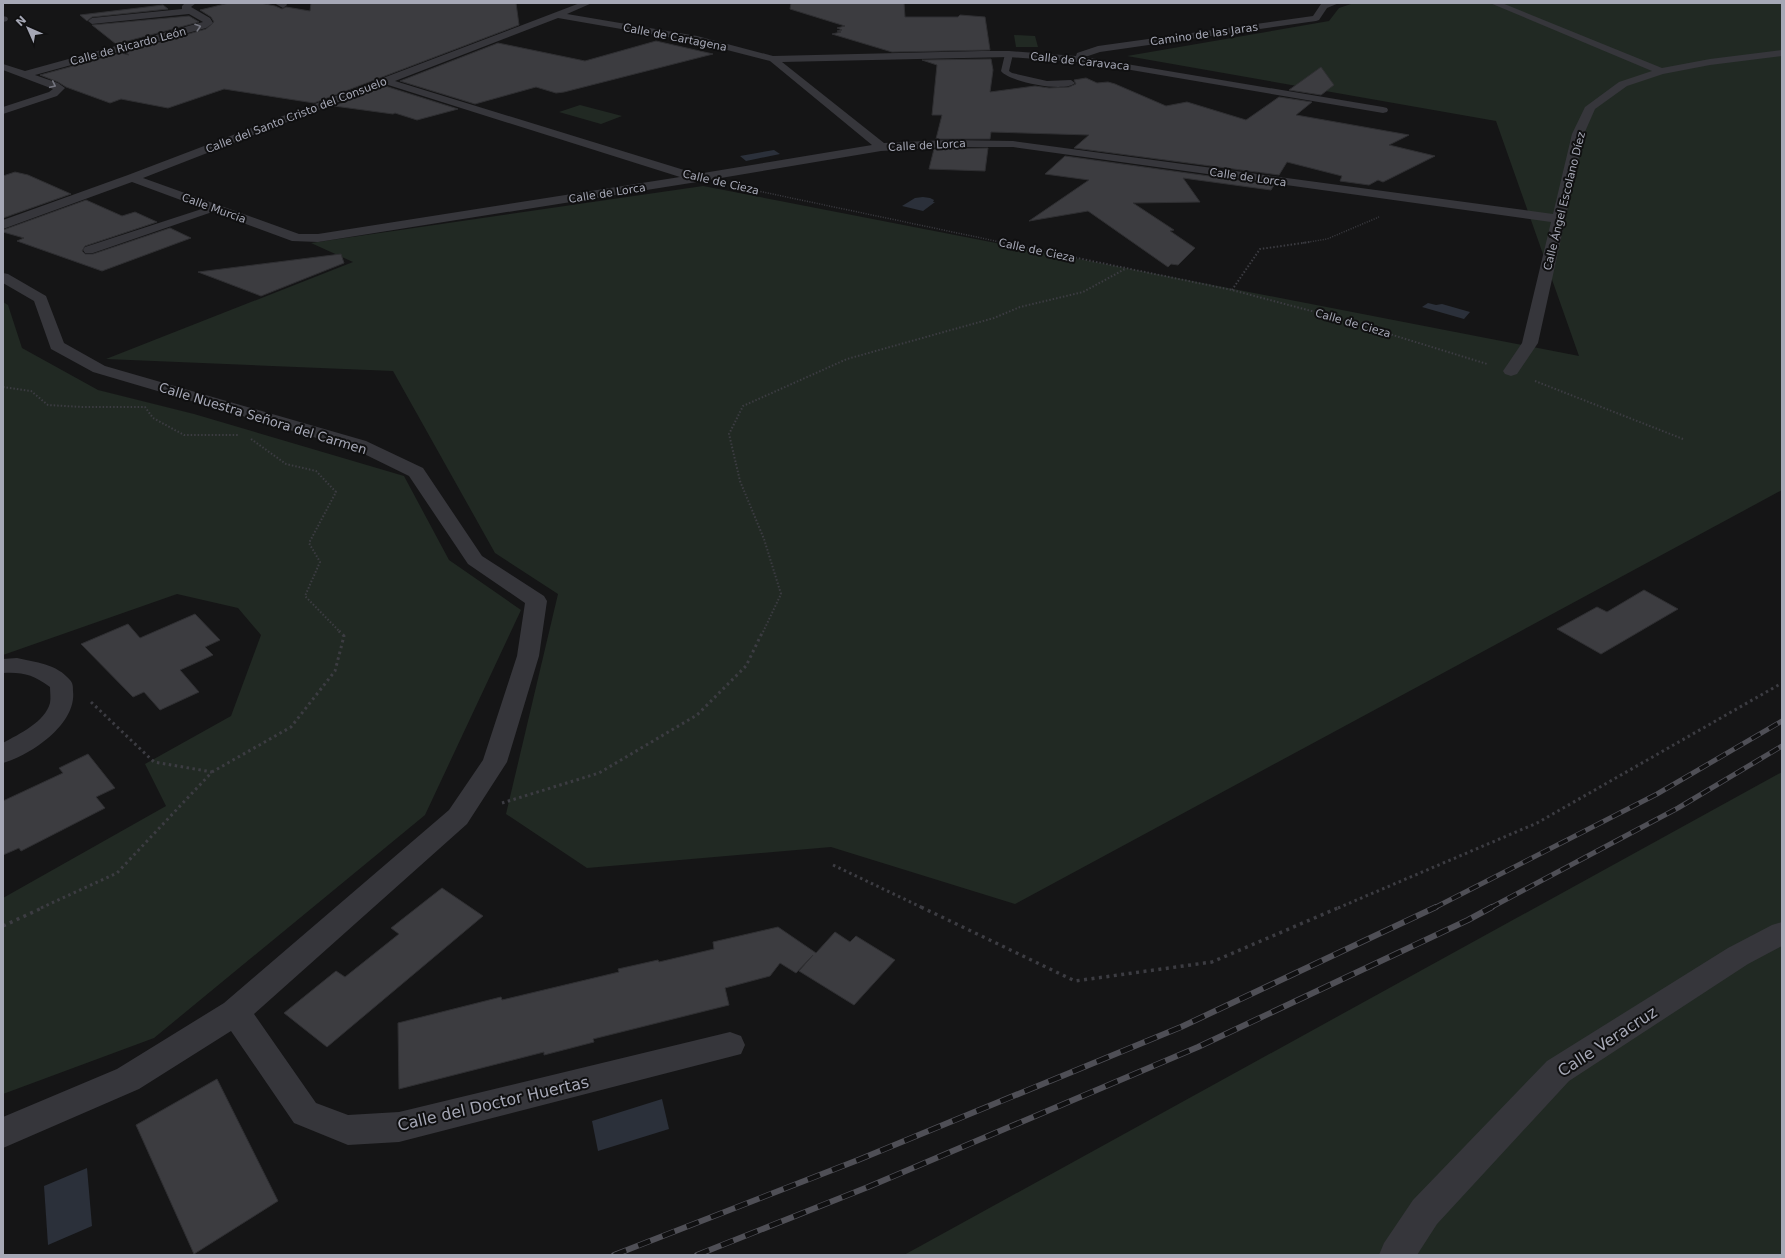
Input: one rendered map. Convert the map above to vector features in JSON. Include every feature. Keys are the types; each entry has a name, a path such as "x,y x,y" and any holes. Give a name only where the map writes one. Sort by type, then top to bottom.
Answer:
{"street":[{"name":"Calle del Santo Cristo del Consuelo","path":"3,226 588,3"},
{"name":"Camino de las Jaras","path":"1067,58 1098,50 1316,18 1324,6 1335,3"},
{"path":"1494,3 1660,71"},
{"name":"Calle de Ricardo León","path":"26,74 203,26 208,23 207,20 191,7 92,21"},
{"name":"Calle de Cartagena","path":"557,15 698,39 773,59 882,147"},
{"name":"Calle Ángel Escolano Díez","path":"1510,371 1530,343 1578,134 1590,107 1622,84 1660,71 1710,62 1782,53"},
{"name":"Calle de Caravaca","path":"773,59 1008,54 1067,58 1383,110"},
{"path":"3,67 26,74 60,88 53,94 3,110"},
{"name":"Calle de Cieza","path":"385,80 697,178"},
{"name":"Calle de Lorca","path":"297,238 318,238 882,147 911,144 960,143 1013,144 1558,220"},
{"name":"Calle Murcia","path":"132,178 297,238"},
{"name":"Calle Nuestra Señora del Carmen","path":"3,277 41,299 56,346 99,369 360,445 416,472 475,560 536,601 528,656 495,762 458,817"},
{"path":"3,666 17,665 41,670 61,684 62,702 51,722 25,742 3,754"},
{"path":"3,1133 128,1079 236,1012 458,817"},
{"name":"Calle Veracruz","path":"1397,1255 1425,1212 1558,1070 1738,956 1782,933"},
{"name":"Calle del Doctor Huertas","path":"236,1012 305,1113 348,1130 399,1127 730,1045"}],"lane":[{"path":"1008,54 1005,71 1009,75 1054,85 1071,83"},
{"path":"89,250 214,208"}],"path":[{"name":"Calle de Cieza","path":"752,190 1232,290 1334,317 1510,371 1683,439"},
{"path":"1232,290 1260,249 1327,239 1418,200"},
{"path":"458,817 599,773 697,714 746,666 781,594 764,539 740,481 729,434 742,406 847,359 994,318 1020,306 1083,292 1126,269"},
{"path":"3,387 31,391 48,405 82,407 145,407 153,418 184,435 246,435 286,464 316,471 336,492 309,543 320,562 305,596 344,636 335,671 291,727 212,772 117,873 3,926"},
{"path":"833,865 1075,981 1212,962 1537,823 1782,683"},
{"path":"62,702 91,702 154,762 212,772"}],"shaded area":[{"path":"1354,3 1782,3 1782,490 1015,904 831,847 587,868 506,814 558,594 495,553 393,371 106,359 353,262 311,243 703,186 1579,356 1496,121 1127,56 1329,21 1339,8"},
{"path":"1014,35 1035,36 1038,47 1016,47"},
{"path":"580,105 622,116 601,124 559,112"},
{"path":"774,150 780,154 746,161 740,156"},
{"path":"915,198 930,198 934,200 933,202 935,202 923,211 902,206"},
{"path":"3,302 8,305 22,348 98,390 194,414 404,476 449,560 521,610 425,815 154,1038 3,1094 3,898 166,806 145,764 231,716 261,635 238,608 177,594 3,655"},
{"path":"1428,303 1436,305 1442,304 1470,312 1464,319 1422,307"},
{"path":"1782,772 1782,1255 904,1255"},
{"path":"662,1099 669,1129 598,1151 592,1121"},
{"path":"87,1168 92,1226 48,1245 44,1186"}],"building":[{"path":"229,3 260,3 282,9 286,7 310,11 311,3 516,3 519,25 314,103 224,89 168,108 121,99 110,103 66,87 40,75 121,53 129,55 125,52 206,29 214,22 211,17 200,10"},
{"path":"791,3 904,3 905,17 958,17 960,15 985,17 990,50 892,52 832,34 841,32 837,31 842,30 837,28 845,26 790,9"},
{"path":"163,5 168,9 92,17 87,21 80,15"},
{"path":"189,16 199,22 116,44 92,25"},
{"path":"656,41 713,54 564,92 556,93 536,87 475,104 400,81 498,43 585,61"},
{"path":"991,59 993,70 990,92 1035,86 1049,88 1069,87 1076,84 1074,80 1086,78 1097,83 1108,82 1115,84 1166,106 1187,102 1246,120 1279,97 1312,102 1296,115 1409,135 1389,145 1435,156 1383,182 1378,180 1369,185 1340,181 1342,176 1287,162 1279,175 1074,148 1089,135 991,132 990,139 936,139 942,115 932,115 937,65 922,60"},
{"path":"1321,67 1334,85 1321,95 1289,90"},
{"path":"385,86 458,109 417,120 395,113 393,114 334,106"},
{"path":"988,148 985,171 929,169 934,149"},
{"path":"1065,156 1274,185 1271,190 1183,178 1200,202 1133,203 1174,230 1170,231 1195,248 1178,265 1171,264 1168,267 1088,211 1029,221 1089,180 1045,174"},
{"path":"15,172 28,175 71,194 3,218 3,176"},
{"path":"86,200 122,216 135,212 157,222 85,246 82,251 85,254 93,254 170,228 191,238 102,271 17,241 24,238 3,232 3,230"},
{"path":"341,254 344,263 261,296 198,272"},
{"path":"1644,590 1678,609 1601,654 1557,629 1597,607 1607,612"},
{"path":"195,614 220,640 205,647 213,655 180,670 199,692 160,710 144,692 133,697 81,644 128,624 140,638"},
{"path":"88,754 115,788 96,797 105,808 21,851 19,848 3,855 3,801 63,773 59,768"},
{"path":"442,888 483,916 327,1047 284,1013 336,971 345,977 399,934 391,928"},
{"path":"778,927 816,953 835,932 850,942 856,936 895,960 854,1005 799,971 813,955 796,973 780,963 770,976 725,988 729,1005 593,1039 594,1042 544,1055 544,1052 399,1089 398,1023 501,997 502,1000 619,972 618,969 658,960 659,962 714,949 713,942"},
{"path":"217,1079 278,1201 194,1254 136,1125"}],"railway":[{"path":"1435,907 1657,794 1782,721"},
{"path":"1490,908 1678,808 1782,746"},
{"path":"614,1255 858,1160 1181,1027 1435,907"},
{"path":"697,1255 868,1187 1198,1047 1468,920 1492,907"}]}
